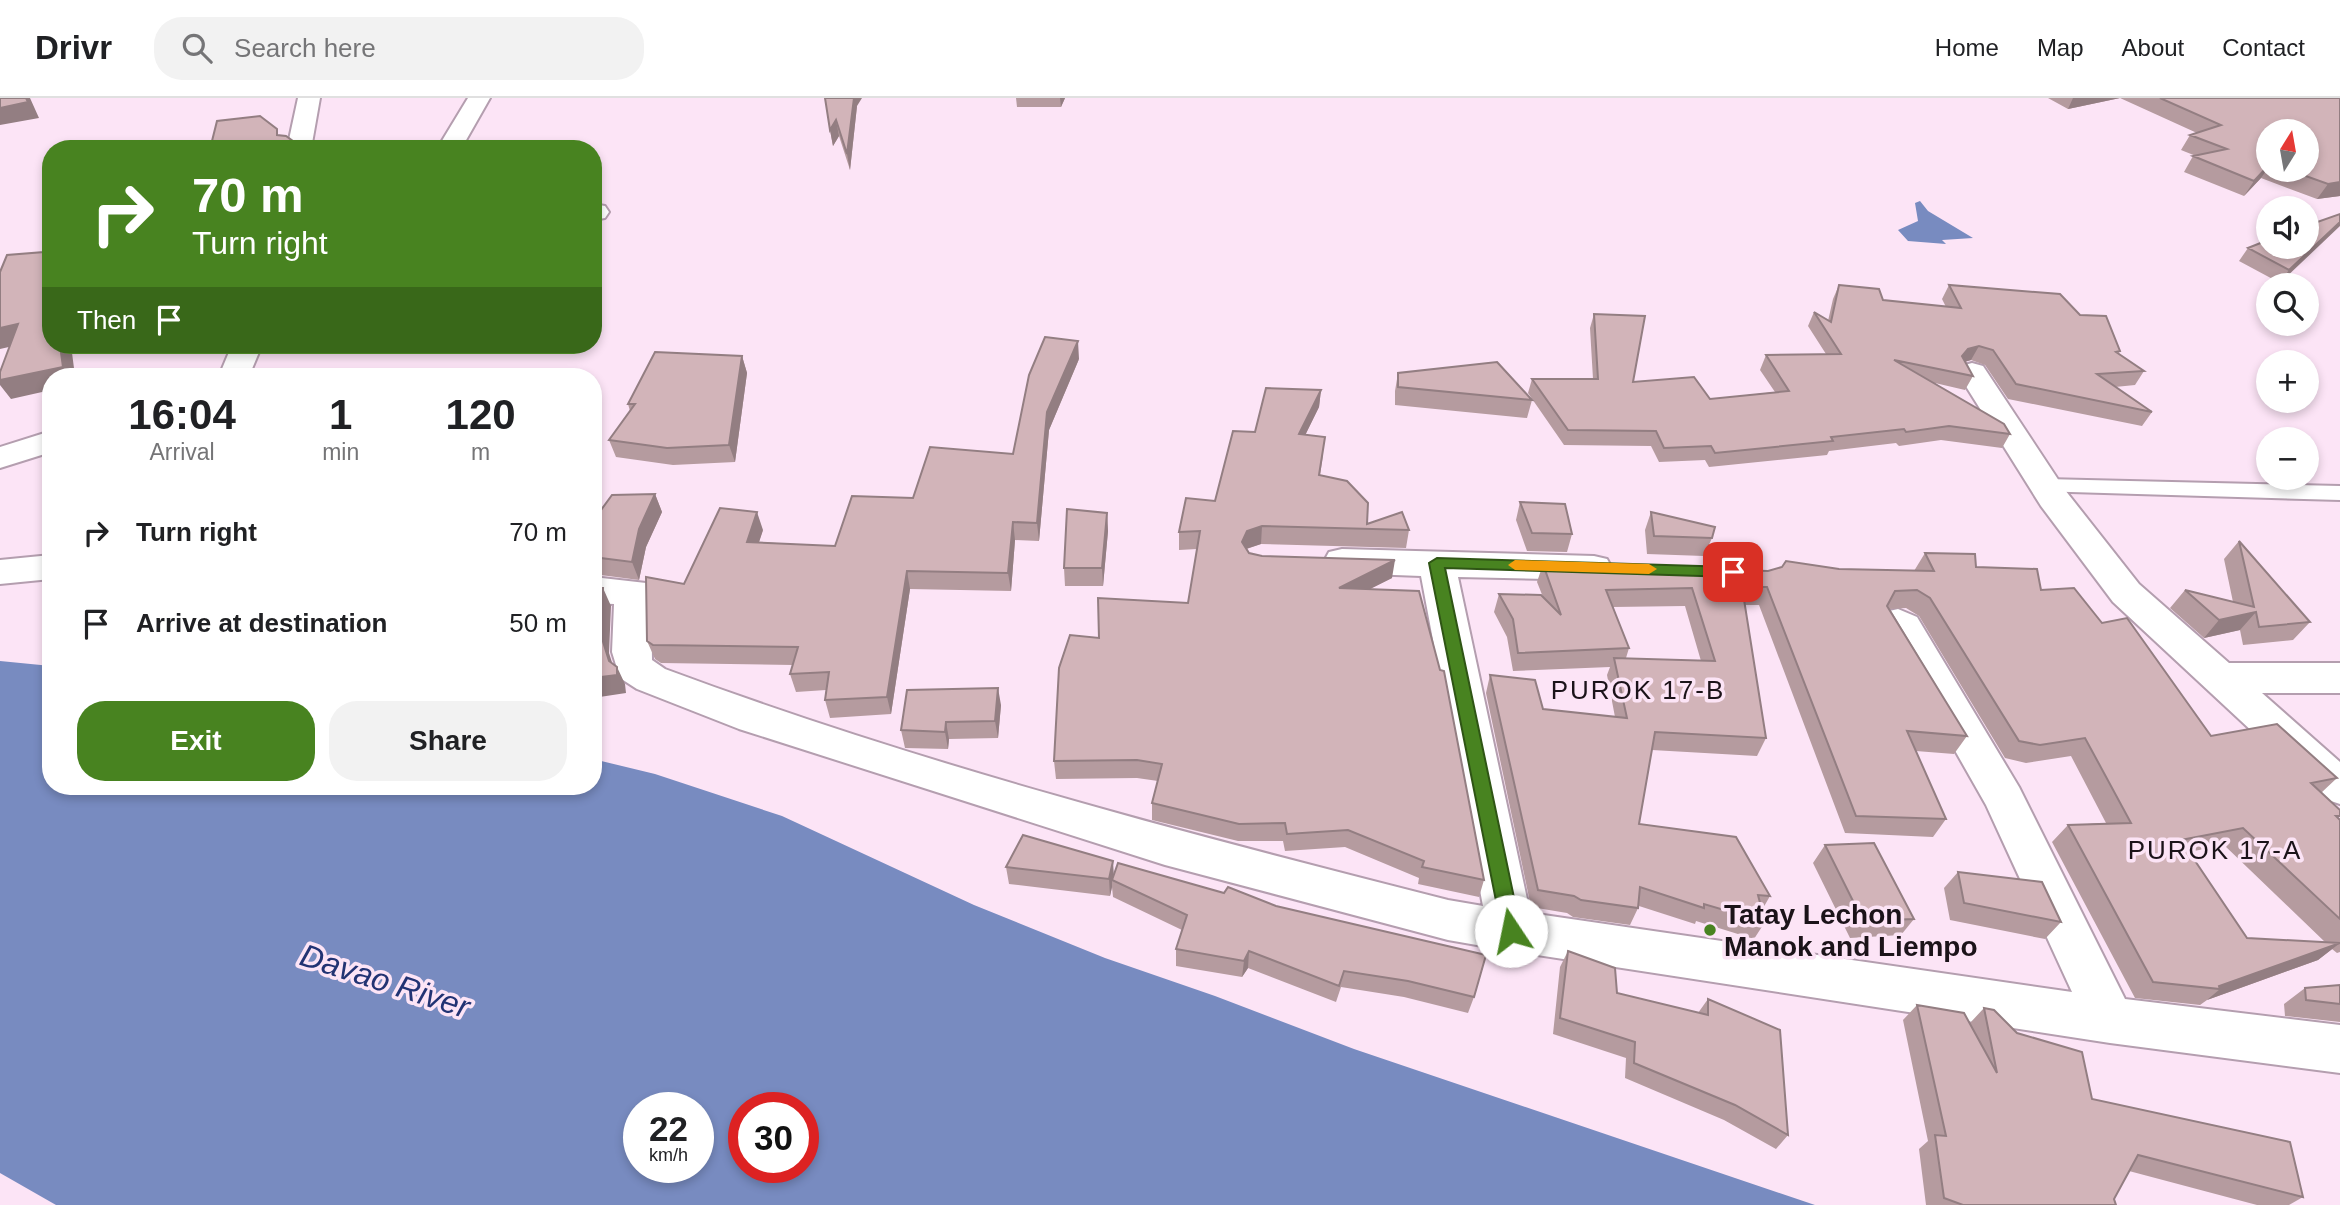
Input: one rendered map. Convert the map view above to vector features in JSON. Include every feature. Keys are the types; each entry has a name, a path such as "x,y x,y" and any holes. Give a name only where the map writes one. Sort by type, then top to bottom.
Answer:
{"street":[{"path":"301,140 309,98"},
{"path":"454,140 480,98"},
{"path":"1972,372 2085,544 2126,593 2340,787"},
{"path":"0,458 42,444"},
{"path":"1315,560 1625,569"},
{"path":"1437,563 1511,931"},
{"path":"0,572 42,568"},
{"path":"602,590 633,592 631,652 634,668 652,679 752,718 1165,847 1448,920 1511,931 2110,1020 2340,1049"},
{"path":"1898,622 1904,627 2004,799 2110,1020"},
{"path":"2218,678 2340,678"}],"lane":[{"path":"2045,486 2340,493"}],"water":[{"path":"1920,201 1928,211 1973,238 1942,240 1946,244 1908,241 1898,230 1918,221 1915,203"},
{"name":"Davao River","path":"0,661 42,665 42,795 602,795 602,761 655,774 782,816 974,905 1105,958 1354,1049 1815,1205 56,1205 0,1173"}],"building":[{"path":"0,98 26,98 28,102 0,108"},
{"path":"825,98 854,98 847,154 836,120 830,130"},
{"path":"2160,98 2340,98 2340,182 2328,184 2319,181 2319,119 2256,119 2254,181 2193,156 2227,149 2190,135 2221,125"},
{"path":"260,116 277,129 277,135 292,140 212,140 217,121"},
{"path":"2340,214 2340,222 2319,242 2319,221"},
{"path":"42,252 42,354 61,354 63,367 42,368 42,371 0,380 0,372 18,324 0,328 0,272 7,255"},
{"path":"2268,259 2301,259 2289,270"},
{"path":"1839,285 1879,289 1883,300 1961,308 1949,285 2060,294 2080,315 2106,316 2120,351 2116,352 2144,371 2097,374 2152,412 2016,384 1993,350 1979,346 1968,349 1962,356 1973,376 1894,360 2004,424 2010,434 1949,426 1831,437 1833,441 1715,453 1711,446 1664,448 1656,431 1568,430 1532,379 1598,379 1594,314 1645,316 1633,382 1694,377 1710,399 1789,391 1766,355 1841,354 1814,312 1831,322"},
{"path":"1045,337 1078,341 1047,412 1037,523 1013,522 1008,573 907,571 887,697 825,700 829,672 790,674 798,647 653,645 647,641 646,577 684,584 720,508 757,512 747,542 835,546 852,496 913,498 930,447 1013,454 1029,375"},
{"path":"655,352 742,356 729,445 667,448 609,440 635,404 628,404"},
{"path":"1497,362 1532,400 1398,387 1398,373"},
{"path":"1266,388 1321,390 1299,434 1325,437 1319,475 1347,481 1368,503 1367,524 1402,512 1409,530 1262,526 1247,531 1242,542 1249,553 1262,556 1395,560 1339,588 1419,591 1440,670 1444,671 1484,880 1422,867 1424,861 1348,830 1287,834 1285,823 1239,824 1152,803 1162,764 1137,760 1054,761 1059,668 1070,635 1099,638 1098,598 1188,603 1200,531 1179,532 1186,498 1215,501 1233,431 1255,432"},
{"path":"655,494 639,529 632,562 602,558 602,509 612,495"},
{"path":"1520,502 1565,504 1572,534 1532,533"},
{"path":"1067,509 1107,513 1102,568 1064,568"},
{"path":"1651,512 1715,527 1712,538 1654,536"},
{"path":"2239,541 2310,622 2259,627 2256,612 2219,620 2185,590 2254,607"},
{"path":"1925,553 1975,554 1976,567 2037,569 2041,590 2074,588 2102,623 2127,618 2211,736 2277,724 2337,778 2311,783 2340,810 2340,816 2336,816 2340,820 2340,919 2243,828 2181,840 2247,938 2340,943 2219,986 2220,989 2153,982 2068,825 2131,823 2085,738 2040,745 2019,741 1930,598 1917,590 1895,591 1887,606 1967,736 1907,731 1946,819 1856,816 1767,587 1742,587 1766,738 1655,732 1639,824 1736,837 1770,896 1758,895 1765,922 1704,904 1704,908 1640,887 1638,908 1581,900 1574,896 1538,890 1490,675 1535,680 1543,709 1627,718 1614,658 1715,661 1692,588 1606,590 1629,648 1518,653 1513,619 1499,594 1541,595 1561,615 1543,564 1768,571 1782,567 1786,561 1839,569 1934,571"},
{"path":"602,638 609,661 617,667 617,675 602,677"},
{"path":"998,688 995,721 946,722 945,732 901,730 907,690"},
{"path":"1023,835 1113,861 1109,879 1006,867"},
{"path":"1874,843 1914,919 1863,921 1825,845"},
{"path":"1118,863 1224,893 1228,887 1276,906 1486,955 1474,997 1408,981 1344,971 1339,986 1249,951 1244,961 1176,949 1187,915 1112,880"},
{"path":"1958,872 2042,882 2061,922 1964,903"},
{"path":"1568,951 1615,968 1617,993 1708,1015 1708,999 1780,1030 1788,1135 1735,1105 1634,1063 1635,1042 1560,1018"},
{"path":"2340,985 2340,1004 2306,1000 2305,988"},
{"path":"1917,1005 1964,1013 1997,1073 1984,1008 1994,1010 2017,1033 2082,1052 2092,1099 2290,1142 2303,1197 2138,1155 2114,1199 2116,1205 1963,1205 1944,1198 1935,1135 1946,1136"}],"slow traffic":[{"path":"1515,565 1649,569"}],"place":[{"name":"Tatay Lechon Manok and Liempo","path":"1710,930"}],"district":[{"name":"PUROK 17-B","path":"1638,690"},
{"name":"PUROK 17-A","path":"2215,850"}],"route":[{"path":"1511,931 1437,563 1733,572"}]}
